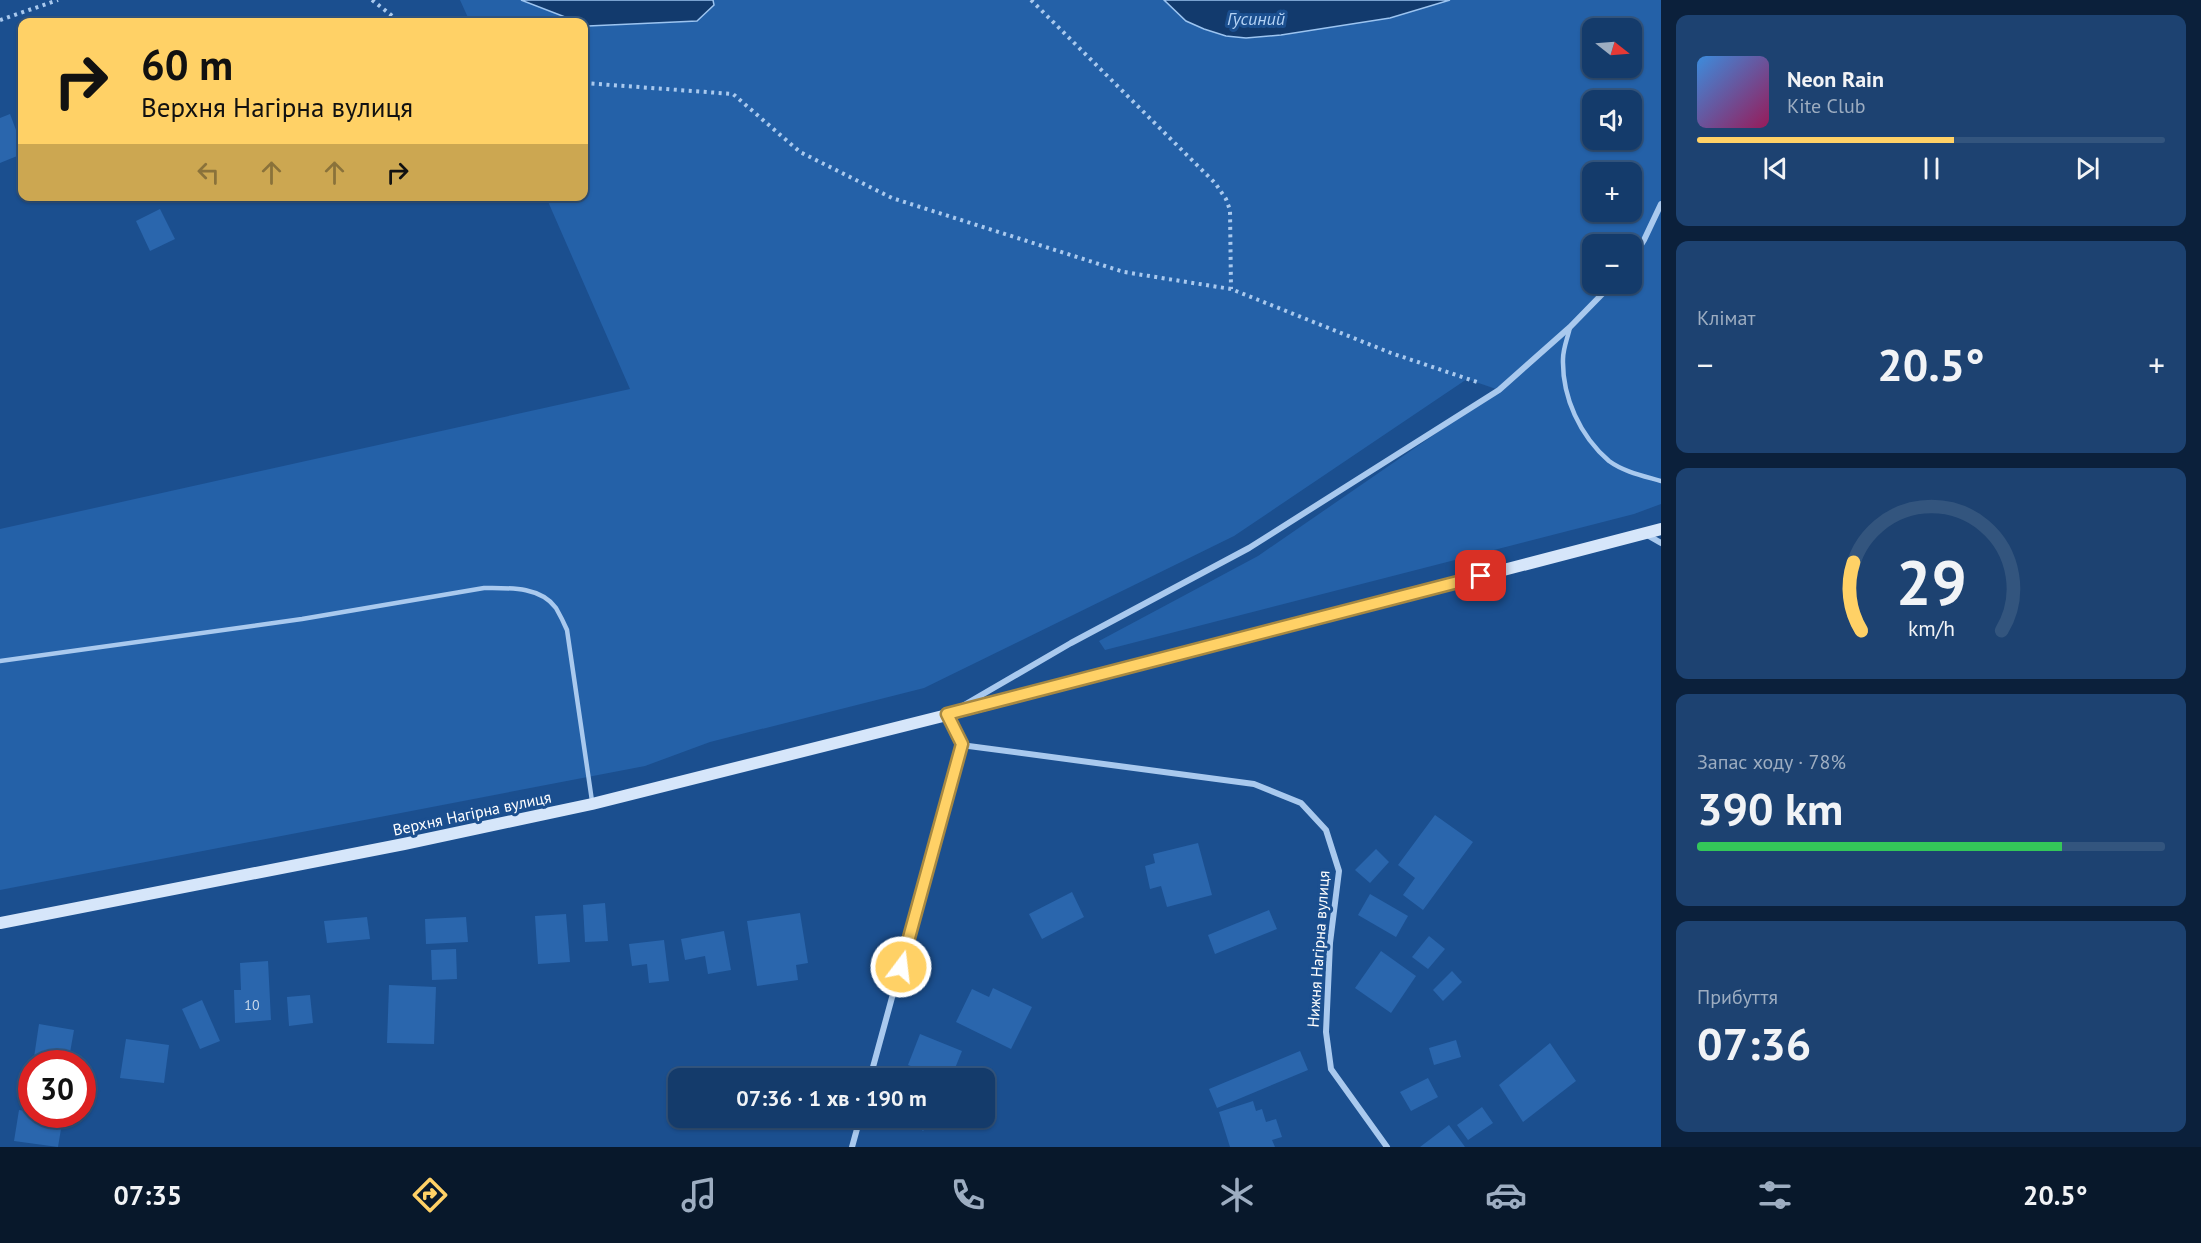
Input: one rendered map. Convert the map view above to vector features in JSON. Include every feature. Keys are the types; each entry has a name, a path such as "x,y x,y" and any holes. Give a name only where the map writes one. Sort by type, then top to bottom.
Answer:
{"main road":[{"name":"Верхня Нагірна вулиця","path":"0,923 404,844 592,804 1661,529"}],"street":[{"path":"1642,243 1661,204"},
{"path":"873,1068 962,744 947,714 1071,643 1249,548 1499,390 1570,327 1602,294"},
{"path":"1643,534 1661,543"},
{"name":"Нижня Нагірна вулиця","path":"962,744 1254,784 1301,803 1326,830 1340,871 1330,943 1326,1032 1331,1069 1387,1147"},
{"path":"852,1147 857,1128"}],"lane":[{"path":"1570,327 1563,357 1565,387 1575,418 1594,445 1610,461 1630,472 1661,481"},
{"path":"0,661 302,620 484,588 509,588 538,593 555,607 567,630 592,804"}],"path":[{"path":"0,20 58,0"},
{"path":"372,0 395,18"},
{"path":"1031,0 1215,183 1226,199 1230,210 1231,289"},
{"path":"588,83 733,94 800,152 892,198 1124,272 1231,289 1390,353 1499,390"}],"shaded area":[{"path":"460,0 521,0 568,18 468,18"},
{"path":"713,0 1164,0 1186,21 1226,36 1246,38 1282,35 1390,18 1450,0 1661,0 1661,504 1634,514 1105,650 1099,641 1258,556 1499,390 1467,379 1234,536 924,688 710,742 645,766 0,890 0,529 630,389 548,201 588,201 588,26 714,5"}],"water":[{"path":"521,0 713,0 714,5 697,21 588,26 588,18 568,18"},
{"name":"Гусиний","path":"1164,0 1450,0 1390,18 1281,35 1246,38 1226,36 1186,21"}],"building":[{"path":"10,114 18,135 18,156 0,163 0,118"},
{"path":"160,209 175,239 150,251 136,221"},
{"path":"1435,815 1473,842 1423,910 1403,895 1415,878 1398,865"},
{"path":"1198,843 1212,895 1167,907 1161,886 1150,889 1145,866 1155,863 1153,854"},
{"path":"1376,849 1389,862 1370,883 1355,870"},
{"path":"1072,892 1084,917 1042,939 1029,914"},
{"path":"1370,894 1408,916 1396,937 1358,915"},
{"path":"605,903 608,941 585,942 583,905"},
{"path":"1269,910 1277,929 1215,954 1208,935"},
{"path":"800,913 808,963 796,965 798,980 757,986 747,921"},
{"path":"566,914 570,962 538,964 535,916"},
{"path":"367,917 370,939 327,943 324,921"},
{"path":"466,917 468,942 426,944 425,919"},
{"path":"724,931 731,970 708,974 705,956 685,960 681,939"},
{"path":"1429,936 1445,949 1428,969 1412,957"},
{"path":"664,940 669,981 649,983 647,964 632,966 629,944"},
{"path":"456,949 457,979 432,980 431,950"},
{"path":"1381,951 1416,976 1391,1013 1355,988"},
{"path":"268,961 271,1020 235,1023 234,990 241,990 240,963"},
{"path":"1452,971 1462,982 1443,1001 1433,990"},
{"path":"389,985 436,987 434,1044 387,1043"},
{"path":"993,988 1032,1007 1011,1049 956,1022 972,989 989,997"},
{"path":"310,995 313,1023 289,1026 287,997"},
{"path":"202,1000 220,1041 200,1049 182,1009"},
{"path":"39,1024 74,1030 70,1050 35,1050"},
{"path":"920,1034 962,1051 955,1068 916,1068 908,1065"},
{"path":"126,1039 169,1045 164,1083 120,1078"},
{"path":"1456,1040 1461,1057 1434,1065 1429,1048"},
{"path":"1550,1043 1576,1081 1523,1122 1499,1085"},
{"path":"1300,1051 1308,1070 1217,1108 1209,1089"},
{"path":"1428,1078 1438,1097 1411,1111 1400,1092"},
{"path":"1253,1101 1256,1111 1262,1109 1266,1122 1276,1119 1282,1137 1272,1140 1275,1147 1230,1147 1219,1112"},
{"path":"1482,1107 1493,1123 1468,1140 1457,1125"},
{"path":"18,1116 18,1128 61,1128 58,1147 14,1141"},
{"path":"1449,1125 1465,1147 1420,1147"}],"route":[{"path":"901,967 962,744 947,714 1481,576"}]}
